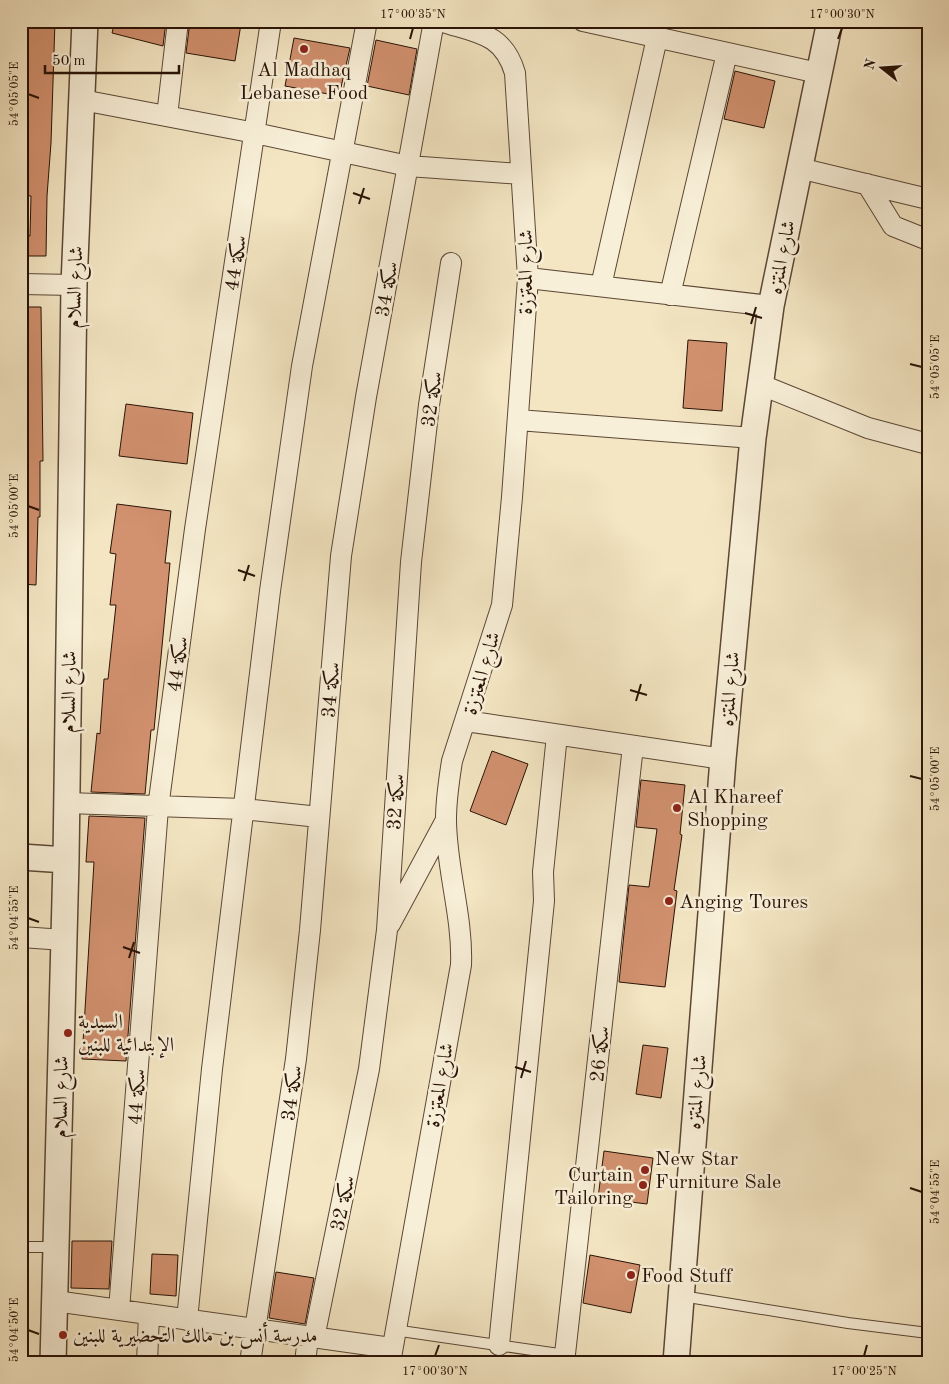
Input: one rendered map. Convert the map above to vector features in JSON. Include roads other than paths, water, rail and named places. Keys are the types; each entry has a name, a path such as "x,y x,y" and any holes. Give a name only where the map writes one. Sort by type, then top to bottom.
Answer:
{"street":[{"name":"شارع السلام","path":"53,1363 66,860 74,286 85,21"},
{"path":"167,116 178,21"},
{"name":"سكة 44","path":"119,1310 158,808 195,529 271,21"},
{"path":"187,1320 212,1069 270,591 301,375 367,21"},
{"name":"سكة 34","path":"250,1363 296,1059 310,930 341,556 368,388 434,21"},
{"name":"شارع المعتززة","path":"392,1347 461,965 462,938 446,820 447,788 452,761 502,605 528,278 515,73 510,56 491,30 440,21"},
{"path":"583,21 818,73"},
{"name":"شارع المنتزه","path":"676,1363 723,759 759,384 771,306 830,21"},
{"path":"601,286 657,38"},
{"path":"670,294 727,54"},
{"path":"82,100 255,133 408,166 522,174"},
{"path":"799,168 928,199"},
{"path":"866,184 893,226 928,240"},
{"name":"سكة 32","path":"305,1363 369,1069 387,930 410,562 429,406 451,263"},
{"path":"528,278 771,306"},
{"path":"21,284 74,286"},
{"path":"759,384 868,428 928,444"},
{"path":"518,420 753,438"},
{"path":"466,720 723,759"},
{"path":"499,1345 544,900 543,872 557,735"},
{"name":"سكة 26","path":"565,1359 633,746"},
{"path":"67,803 158,808 243,809 319,817"},
{"path":"387,930 446,820"},
{"path":"21,857 66,860"},
{"path":"21,937 64,940"},
{"path":"55,1302 392,1347"},
{"path":"147,1363 149,1314"}],"lane":[{"path":"21,1247 56,1247"},
{"path":"680,1296 928,1334"},
{"path":"392,1347 499,1345 565,1359"}],"place":[{"name":"Al Madhaq Lebanese Food","path":"304,49"},
{"name":"Al Khareef Shopping","path":"677,808"},
{"name":"Anging Toures","path":"669,901"},
{"name":"السيدية الإبتدائية للبنين","path":"68,1033"},
{"name":"New Star Furniture Sale","path":"645,1170"},
{"name":"Curtain Tailoring","path":"643,1185"},
{"name":"Food Stuff","path":"631,1275"},
{"name":"مدرسة أنس بن مالك التحضيرية للبنين","path":"63,1335"}]}
